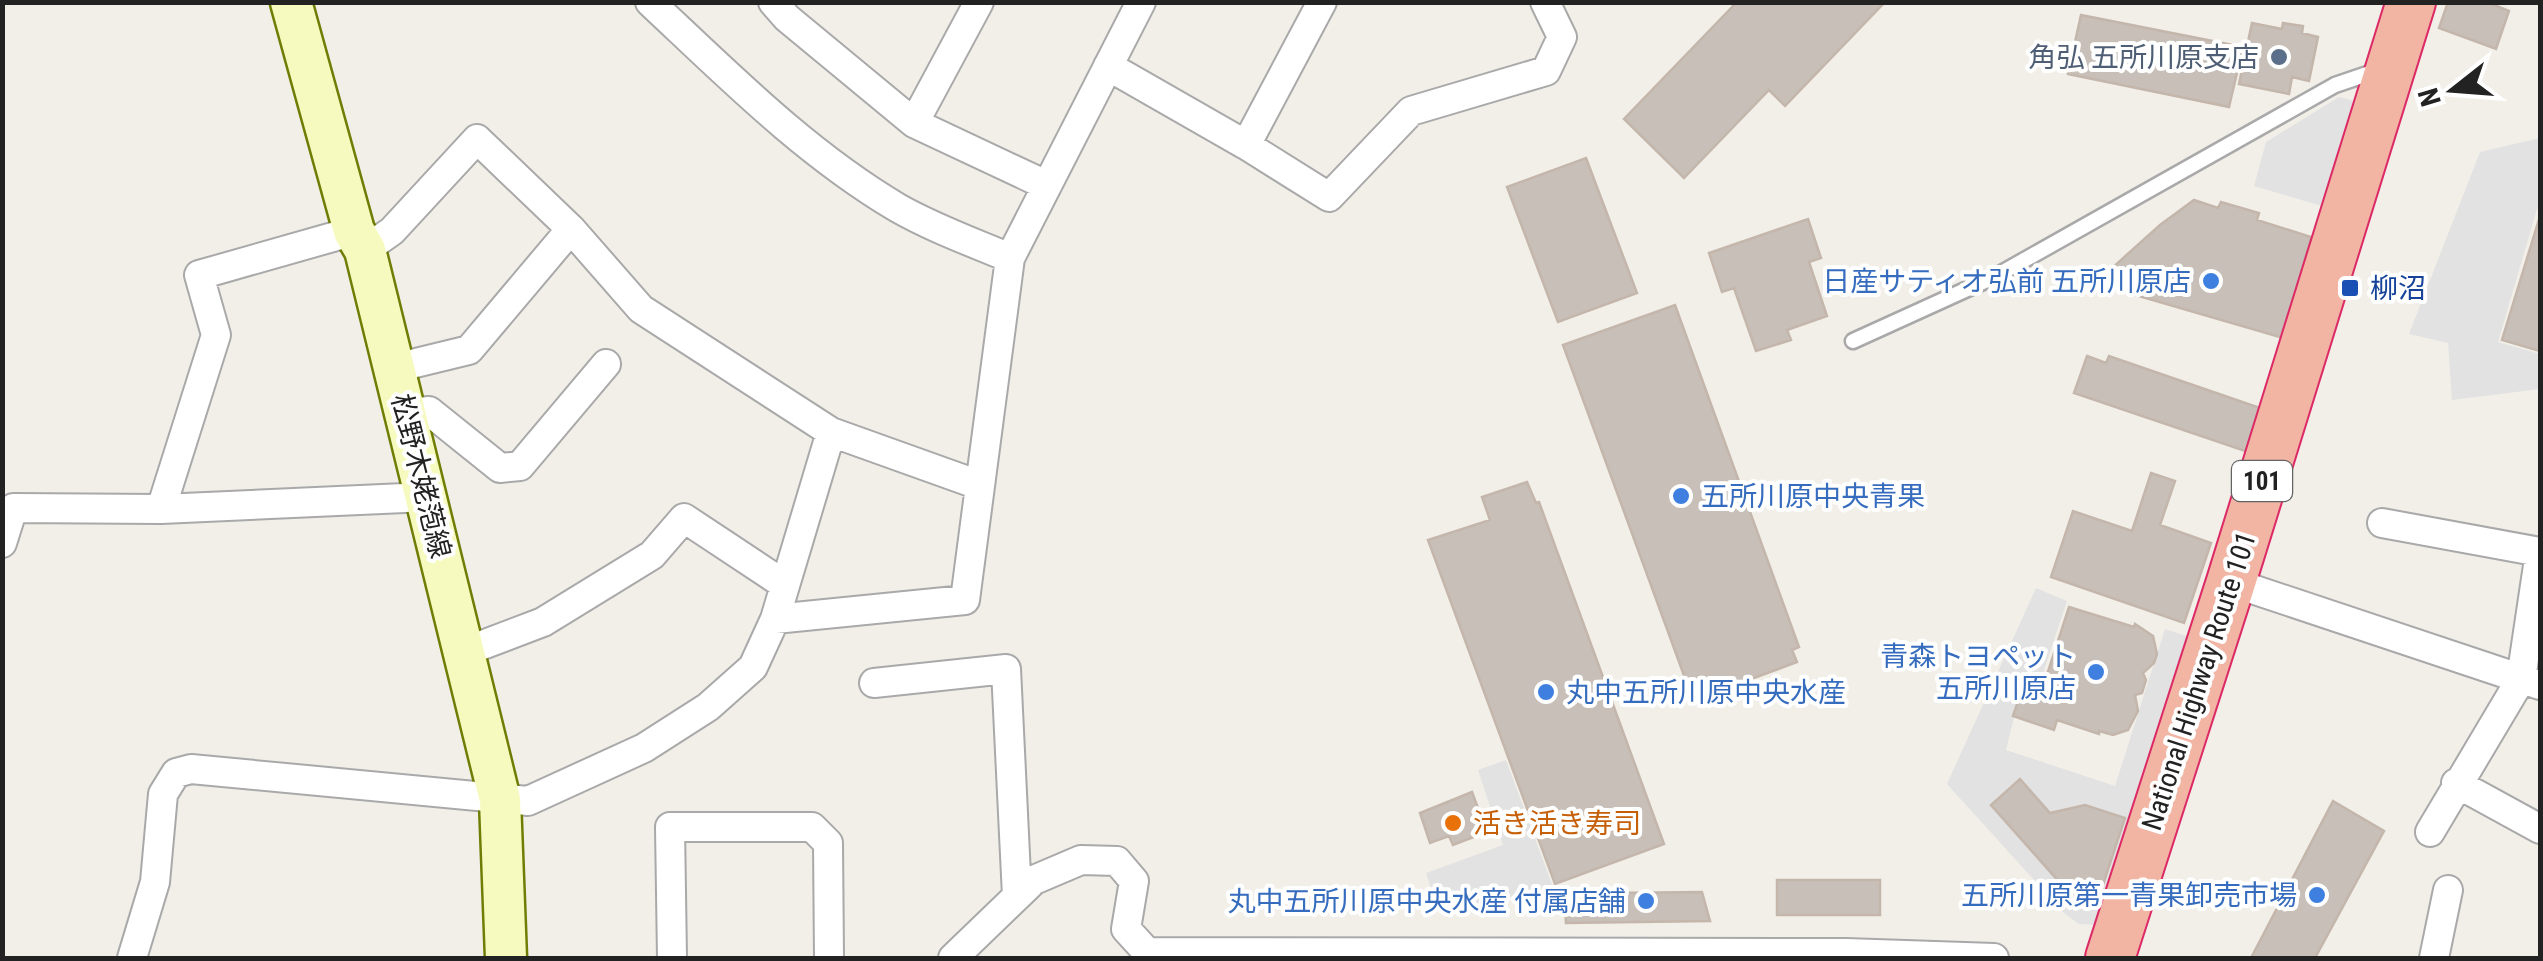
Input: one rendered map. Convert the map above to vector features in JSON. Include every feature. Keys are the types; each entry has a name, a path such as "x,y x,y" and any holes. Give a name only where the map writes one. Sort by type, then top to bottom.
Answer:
{"highway":[{"name":"National Highway Route 101","path":"2110,958 2411,2"}],"main road":[{"name":"松野木姥萢線","path":"291,2 406,413 500,800 506,958"}],"street":[{"path":"650,2 767,110 856,182 901,210 1010,258"},
{"path":"773,2 787,18 914,122 1046,185"},
{"path":"914,122 980,2"},
{"path":"775,620 965,600 1010,258 1141,2"},
{"path":"1246,145 1322,2"},
{"path":"1108,66 1329,197 1411,112 1546,71 1562,37 1546,2"},
{"path":"160,509 216,335 199,274 392,231 477,138 570,229 640,309 831,432 979,484"},
{"path":"394,368 469,350 570,229"},
{"path":"406,413 429,410 500,468 520,466 606,364"},
{"path":"132,958 155,882 163,794 176,773 190,769 528,801 644,748 708,707 753,666 775,620 831,432"},
{"path":"2,543 14,508 160,509 427,497"},
{"path":"464,652 543,622 652,554 684,518 785,585"},
{"path":"2382,523 2540,552 2530,682 2456,783 2430,832"},
{"path":"2231,582 2530,682"},
{"path":"874,684 1006,669 1017,896"},
{"path":"2456,783 2540,829"},
{"path":"672,958 670,826 812,827 828,843 829,958"},
{"path":"953,958 1034,880 1081,860 1117,861 1134,881 1126,929 1128,949 1148,952 1846,953 1994,958"},
{"path":"2434,958 2448,890"}],"lane":[{"path":"1853,341 1996,276 2335,85 2390,67"}],"shaded area":[{"path":"2339,97 2363,103 2329,208 2254,186 2266,142"},
{"path":"2540,138 2540,209 2498,342 2540,354 2540,389 2452,400 2448,343 2409,334 2480,152"},
{"path":"2036,588 2067,601 2042,676 2025,673 2006,750 2115,786 2165,629 2192,638 2099,925 2079,924 2064,913 1947,784"},
{"path":"1506,760 1554,890 1438,909 1426,873 1503,845 1478,770"}],"building":[{"path":"1737,2 1885,2 1785,106 1769,90 1684,178 1624,119"},
{"path":"2448,2 2487,2 2509,11 2496,49 2439,28"},
{"path":"2081,15 2243,47 2229,107 2068,74"},
{"name":"角弘 五所川原支店","path":"2252,23 2282,29 2283,23 2303,26 2302,33 2318,37 2309,81 2292,77 2289,94 2239,84"},
{"path":"1586,158 1637,293 1558,322 1507,187"},
{"name":"日産サティオ弘前 五所川原店","path":"2194,200 2218,208 2221,202 2259,213 2257,220 2311,237 2283,338 2135,295 2112,268"},
{"path":"2540,216 2540,351 2502,340"},
{"path":"1808,219 1821,258 1809,262 1827,316 1787,330 1791,340 1756,351 1734,288 1722,292 1709,253"},
{"name":"五所川原中央青果","path":"1675,305 1799,647 1792,650 1797,662 1708,695 1704,683 1689,689 1563,345"},
{"path":"2087,356 2106,363 2109,356 2263,409 2248,452 2074,393"},
{"path":"2151,473 2175,481 2160,525 2211,543 2184,623 2051,577 2073,511 2132,531"},
{"name":"丸中五所川原中央水産","path":"1527,482 1536,503 1539,502 1664,844 1555,884 1428,540 1490,520 1482,497"},
{"name":"青森トヨペット 五所川原店","path":"2069,607 2134,627 2135,624 2153,636 2157,654 2143,673 2146,680 2142,693 2135,695 2138,711 2128,730 2099,734 2057,720 2054,730 2013,716 2027,675 2045,681"},
{"path":"2020,779 2050,813 2085,805 2125,818 2099,897 2077,902 1991,805"},
{"name":"活き活き寿司","path":"1472,792 1487,832 1453,845 1449,836 1430,843 1420,813"},
{"name":"五所川原第一青果卸売市場","path":"2333,801 2384,831 2315,958 2251,958"},
{"path":"1777,880 1880,880 1880,915 1777,915"},
{"name":"丸中五所川原中央水産 付属店舗","path":"1702,892 1710,921 1566,923 1565,908 1610,893"}],"place":[{"name":"角弘 五所川原支店","path":"2279,57"},
{"name":"日産サティオ弘前 五所川原店","path":"2211,281"},
{"name":"柳沼","path":"2350,288"},
{"name":"五所川原中央青果","path":"1681,496"},
{"name":"青森トヨペット 五所川原店","path":"2096,672"},
{"name":"丸中五所川原中央水産","path":"1546,692"},
{"name":"活き活き寿司","path":"1453,823"},
{"name":"五所川原第一青果卸売市場","path":"2317,895"},
{"name":"丸中五所川原中央水産 付属店舗","path":"1646,901"}]}
